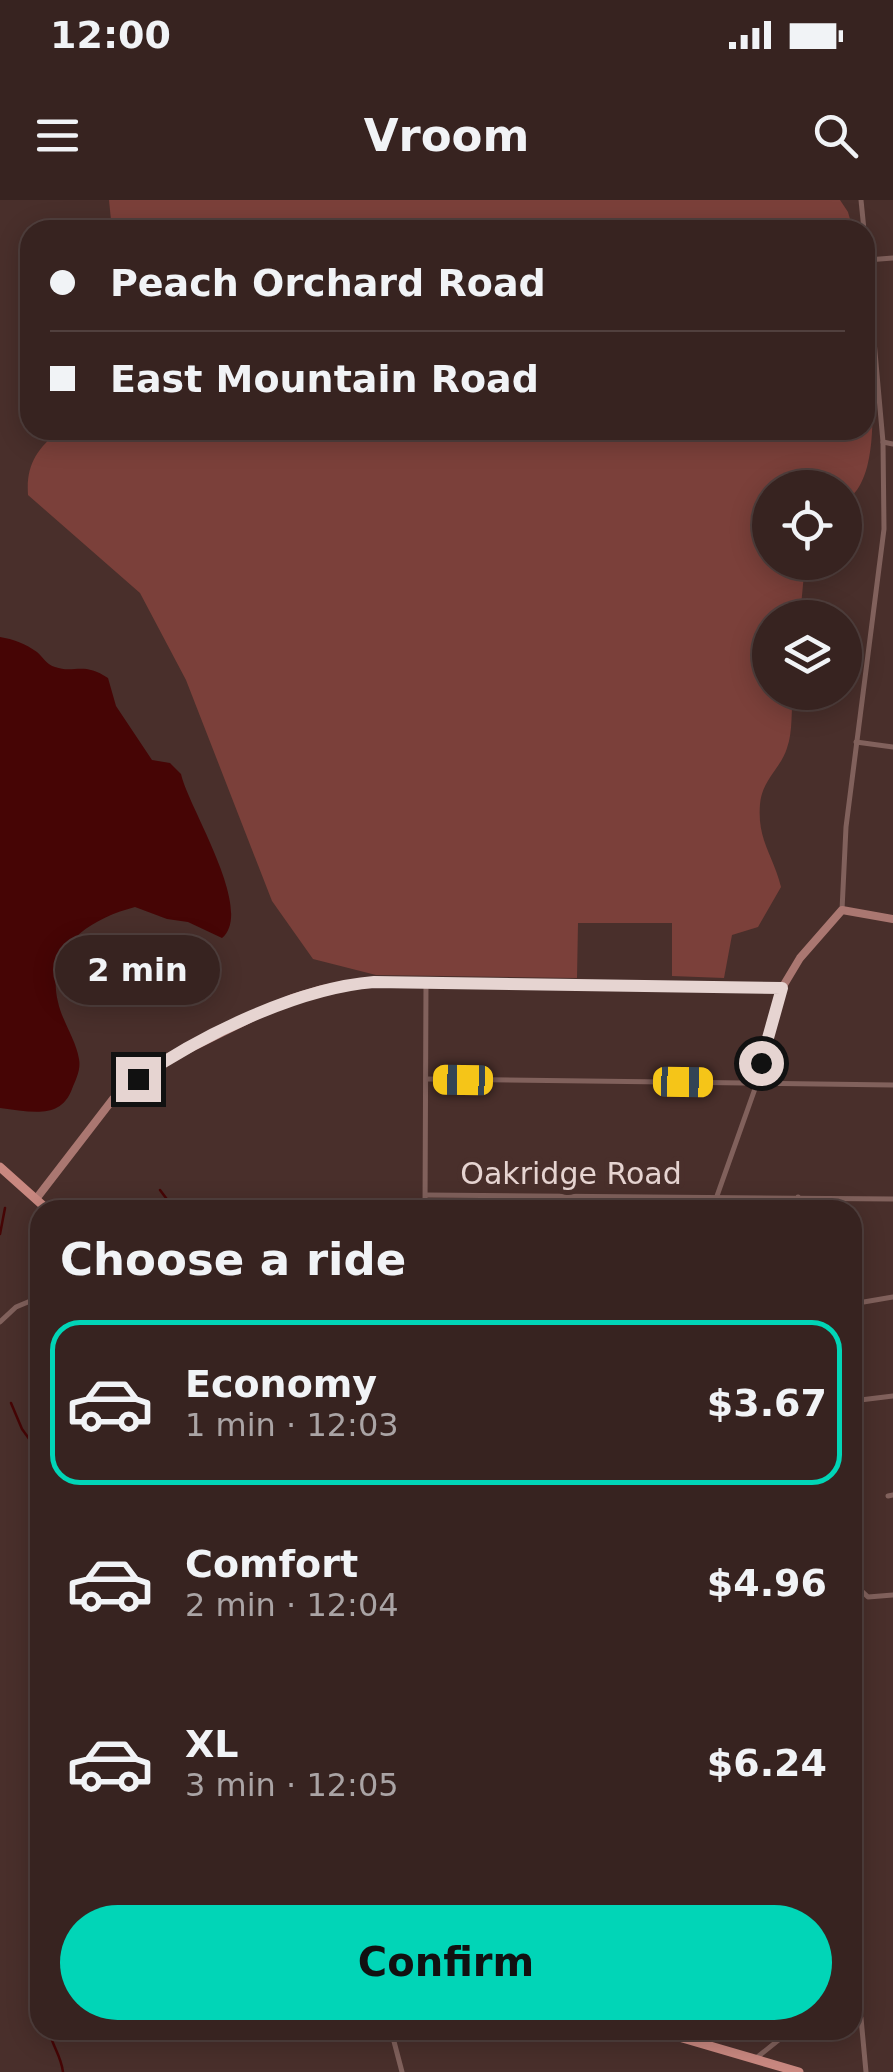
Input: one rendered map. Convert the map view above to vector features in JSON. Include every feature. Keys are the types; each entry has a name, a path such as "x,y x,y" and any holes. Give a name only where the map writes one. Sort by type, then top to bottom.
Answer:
{"main road":[{"path":"0,1166 36,1199"},
{"path":"688,2040 800,2072"}],"street":[{"path":"715,1200 757,1083 782,988 796,962 842,910 846,827 884,529 875,357"},
{"path":"882,442 893,444"},
{"path":"856,742 893,748"},
{"path":"842,910 893,919"},
{"path":"36,1199 113,1099 161,1063 292,998 322,989 374,982 782,988"},
{"path":"426,983 426,1200"},
{"path":"426,1079 893,1085"},
{"name":"Oakridge Road","path":"426,1195 893,1198"},
{"path":"862,1302 893,1297"},
{"path":"0,1322 16,1307 30,1301"},
{"path":"862,1400 893,1396"},
{"path":"862,1591 868,1597 893,1596"},
{"path":"862,2025 866,2072"},
{"path":"393,2040 402,2072"},
{"path":"754,2060 779,2040"}],"shaded area":[{"path":"109,200 840,200 850,220 111,220"},
{"path":"49,440 871,440 862,480 862,470 752,470 752,580 803,580 802,600 752,600 752,710 792,710 789,742 764,788 760,804 763,838 781,887 758,927 732,935 724,978 672,976 672,923 578,923 577,978 376,975 313,959 272,901 186,680 140,593 28,495 34,458"},
{"path":"0,637 37,652 52,666 92,670 108,678 116,706 152,760 170,763 181,774 217,859 231,905 230,924 222,938 188,922 135,907 102,919 74,939 58,966 56,983 79,1071 67,1099 42,1112 0,1108"}],"waterway":[{"path":"160,1190 168,1200"},
{"path":"0,1234 5,1208"},
{"path":"11,1403 30,1440"},
{"path":"52,2040 63,2072"}],"route":[{"path":"138,1079 161,1063 292,998 322,989 374,982 782,988 761,1063"}]}
